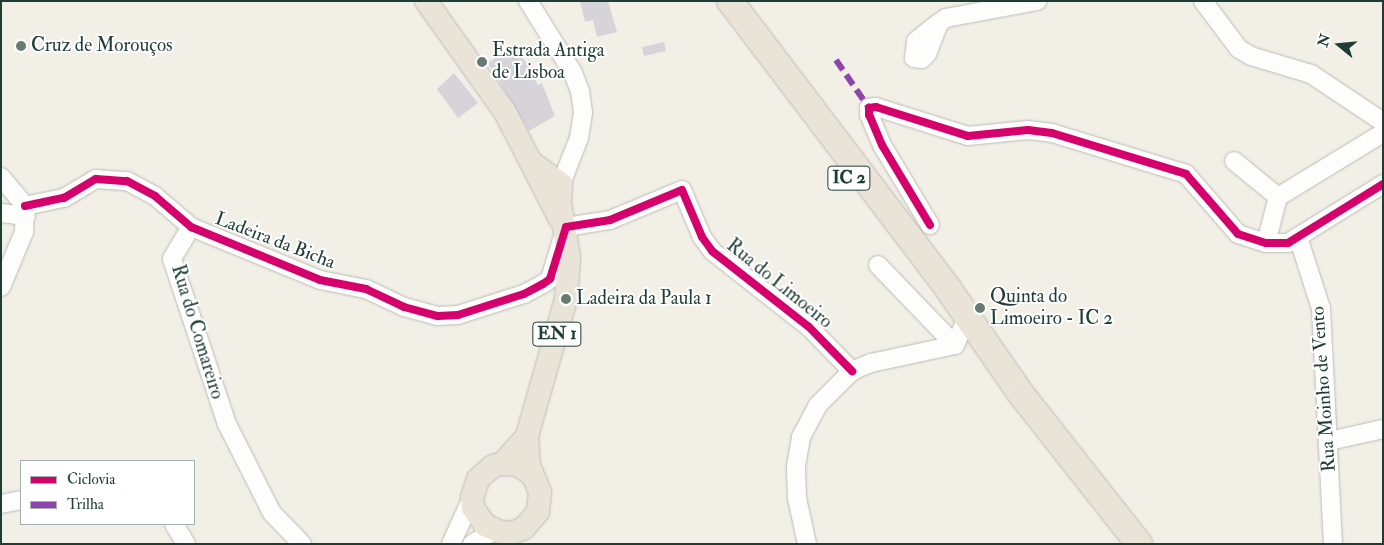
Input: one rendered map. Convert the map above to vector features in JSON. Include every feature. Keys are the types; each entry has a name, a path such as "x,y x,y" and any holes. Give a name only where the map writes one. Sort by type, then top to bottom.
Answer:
{"highway":[{"name":"IC 2","path":"709,1 959,336 991,353"},
{"name":"IC 2","path":"737,8 949,290 991,353 1139,544"}],"main road":[{"name":"EN 1","path":"426,1 505,112 560,204 566,228 569,257 566,299 527,436 531,474"},
{"name":"EN 1","path":"502,464 527,436"},
{"path":"526,544 541,502 537,482 531,474 518,465 502,464 493,466 478,479 472,498 478,518 503,536 514,532 533,520"}],"street":[{"path":"528,1 573,73 580,91 583,113 570,160 542,174"},
{"path":"922,59 914,58 916,41 946,18 1036,1"},
{"path":"1203,1 1239,48 1251,56 1310,74 1383,122"},
{"path":"930,224 882,145 869,115 869,108 876,107 968,136 1028,130 1052,133 1186,174 1238,234 1266,243 1288,243 1383,184"},
{"path":"1266,243 1278,197 1383,133"},
{"path":"542,174 570,160"},
{"path":"1234,161 1278,197"},
{"path":"1,177 26,211 24,232 1,287"},
{"path":"1,213 26,211 64,198 96,179 127,181 155,196 190,227"},
{"name":"Rua do Limoeiro","path":"566,228 610,220 682,190 702,237 712,251 810,327 852,372"},
{"name":"Ladeira da Bicha","path":"190,227 320,280 366,289 404,307 438,316 458,315 524,294 543,284 550,279 566,228"},
{"name":"Rua do Comareiro","path":"190,227 172,260 227,424 272,513 302,544"},
{"name":"Rua Moinho de Vento","path":"1298,236 1321,308 1330,441 1333,544"},
{"path":"878,265 959,336"},
{"path":"807,544 797,498 796,466 801,437 818,405 852,372 871,363 959,336"},
{"path":"1330,441 1383,429"},
{"path":"451,544 472,498"},
{"path":"1,504 20,500"},
{"path":"175,525 186,544"},
{"path":"472,544 503,536"}],"building":[{"path":"580,1 608,1 617,32 597,37 593,20 585,22"},
{"path":"664,42 666,51 644,56 642,47"},
{"path":"515,43 538,85 542,83 555,116 529,131 488,63"},
{"path":"454,73 478,103 458,118 437,89"}],"marked path":[{"path":"836,60 869,108"}],"cycle path":[{"path":"930,225 882,145 869,115 869,108 876,107 968,136 1028,130 1052,133 1186,174 1238,234 1266,243 1288,243 1383,184"},
{"path":"25,206 64,198 96,179 127,181 155,196 191,227 320,280 366,289 404,307 438,316 458,315 524,294 543,284 550,279 566,227 610,220 682,190 702,237 712,251 809,327 852,371"}],"place":[{"name":"Cruz de Morouços","path":"21,46"},
{"name":"Estrada Antiga de Lisboa","path":"482,62"},
{"name":"Ladeira da Paula 1","path":"566,299"},
{"name":"Quinta do Limoeiro - IC 2","path":"980,308"}]}
